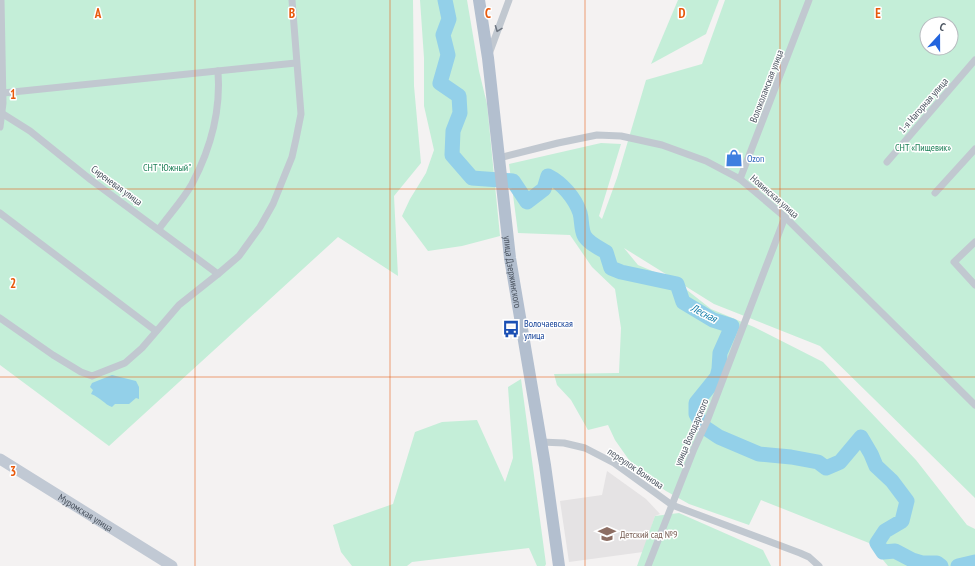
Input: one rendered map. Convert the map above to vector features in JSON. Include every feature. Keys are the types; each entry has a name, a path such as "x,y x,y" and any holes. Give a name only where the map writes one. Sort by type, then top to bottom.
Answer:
{"main road":[{"name":"улица Дзержинского","path":"479,0 488,58 510,258 541,442 559,566"},
{"name":"Муромская улица","path":"0,459 172,566"}],"street":[{"path":"0,127 3,114 1,0"},
{"path":"0,318 59,359 81,372 92,376 125,363 142,348 179,305 239,256 260,227 284,181 292,157 301,114 292,0"},
{"path":"488,58 509,0"},
{"name":"Волоколамская улица","path":"740,179 809,0"},
{"name":"1-я Нагорная улица","path":"887,162 975,60"},
{"path":"3,94 296,63"},
{"path":"159,229 191,185 207,149 218,109 218,71"},
{"name":"Сиреневая улица","path":"3,114 30,131 91,180 218,274"},
{"name":"Новинская улица","path":"500,158 558,143 589,137 621,136 662,145 706,161 740,179 785,217 975,405"},
{"path":"935,193 975,149"},
{"path":"0,213 156,331"},
{"name":"улица Володарского","path":"648,566 707,421 785,217"},
{"path":"975,242 954,262 975,285"},
{"name":"переулок Воинова","path":"541,442 564,443 585,448 614,463 672,504"},
{"path":"672,504 800,553 809,557 819,566"}],"shaded area":[{"name":"Детский сад №9","path":"607,471 646,499 660,514 655,516 643,552 569,562 560,501 602,495"}],"green space":[{"name":"СНТ \"Южный\"","path":"0,0 413,0 414,86 421,163 394,196 398,276 338,237 109,446 0,365"},
{"path":"420,0 467,0 479,71 487,104 500,236 462,246 428,251 402,216 410,199 426,173 434,150 424,106 424,58"},
{"path":"678,0 719,0 706,34 651,64"},
{"name":"СНТ «Пищевик»","path":"725,0 975,0 975,498 820,346 714,304 624,248 638,265 662,275 687,290 711,309 754,327 823,362 916,460 967,525 975,529 975,566 888,566 869,543 761,500 749,525 689,504 666,491 636,470 615,440 608,425 588,430 571,400 557,385 554,374 619,373 621,328 615,289 592,267 570,235 518,233 509,164 601,143 621,144 599,216 602,219 617,178 646,80 702,64"},
{"path":"521,379 546,564 545,566 537,566 529,548 412,562 407,566 352,566 341,552 333,525 393,504 415,432 442,422 477,420 505,482 513,458 508,387"},
{"path":"679,513 763,550 771,566 637,566 655,516"}],"water":[{"path":"112,375 136,381 139,387 139,399 136,398 129,404 115,404 112,407 91,394 93,390 90,387 92,383"}],"waterway":[{"name":"Лесная","path":"445,0 449,19 443,35 448,55 440,83 459,96 460,113 453,131 452,155 472,178 513,181 527,202 544,189 548,176 563,187 578,207 584,235 590,242 606,252 611,268 621,272 677,284 683,302 713,320 732,326 720,353 717,377 696,403 696,414 704,427 719,437 759,454 791,457 818,462 826,468 840,462 861,437 876,466 892,481 907,501 902,521 885,531 877,543 883,552 895,551 912,560 922,563 937,563 941,566"},
{"name":"Лесная","path":"958,566 975,562"}],"place":[{"name":"Ozon","path":"734,158"},
{"name":"Волочаевская улица","path":"511,329"},
{"name":"Детский сад №9","path":"607,534"}]}
